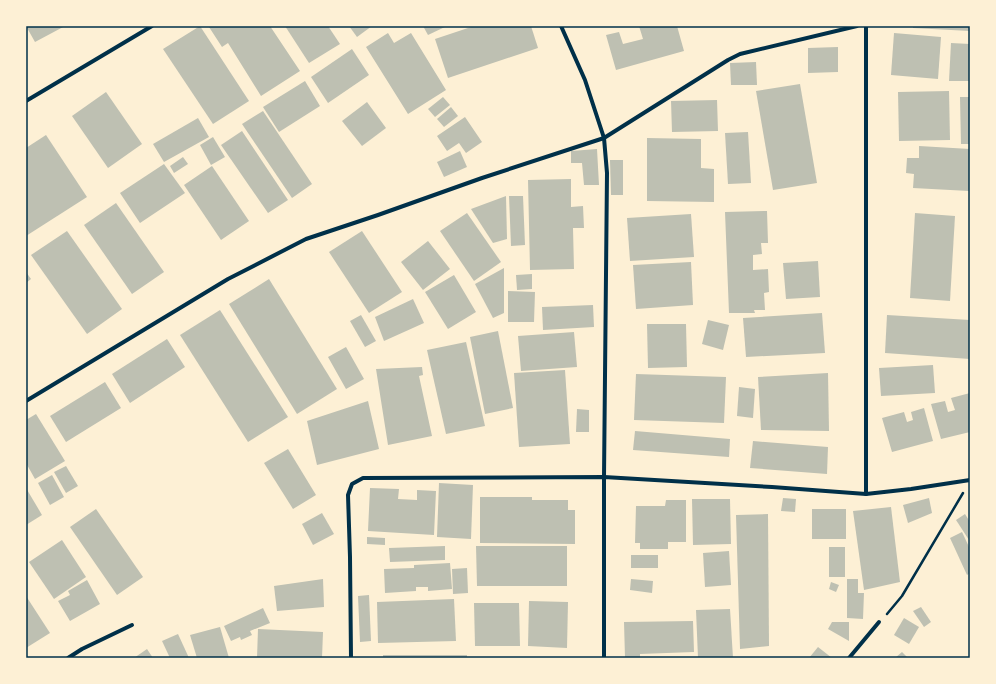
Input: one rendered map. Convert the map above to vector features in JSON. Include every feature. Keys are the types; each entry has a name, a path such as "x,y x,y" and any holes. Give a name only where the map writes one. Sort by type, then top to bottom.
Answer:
{"street":[{"path":"26,102 152,26"},
{"path":"561,26 585,80 604,138 606,181 604,658"},
{"path":"26,401 228,279 306,239 378,216 482,178 604,138 728,60 740,54 857,26"},
{"path":"866,26 866,494"},
{"path":"351,658 348,495 352,484 363,478 604,477 866,494 970,480"},
{"path":"849,658 879,622"},
{"path":"68,658 82,649 132,625"}],"path":[{"path":"879,622 902,596 966,487"}],"building":[{"path":"26,26 65,26 35,42"},
{"path":"200,26 249,101 213,124 163,49"},
{"path":"270,26 300,71 261,96 228,43 222,47 209,27"},
{"path":"285,26 328,26 340,44 309,63"},
{"path":"349,26 372,26 357,37"},
{"path":"423,26 447,26 428,35"},
{"path":"474,26 531,26 538,48 448,78 435,39"},
{"path":"639,26 677,26 684,51 616,70 606,35 619,32 623,44 643,39"},
{"path":"913,26 970,26 970,31 913,28"},
{"path":"388,33 394,43 411,33 446,90 408,114 366,47"},
{"path":"894,33 941,37 938,79 891,75"},
{"path":"951,43 970,44 970,81 949,81"},
{"path":"838,47 838,72 808,73 808,48"},
{"path":"352,49 369,75 328,103 311,77"},
{"path":"756,62 757,85 731,85 730,63"},
{"path":"305,81 320,106 279,132 263,107"},
{"path":"800,84 817,183 773,190 756,91"},
{"path":"949,91 950,140 899,141 898,92"},
{"path":"106,92 142,144 108,168 72,116"},
{"path":"443,97 450,105 435,117 428,109"},
{"path":"960,97 970,97 970,144 961,144"},
{"path":"717,100 718,131 672,132 671,101"},
{"path":"367,102 386,128 362,146 342,121"},
{"path":"451,107 458,116 444,127 437,119"},
{"path":"263,111 312,184 292,198 242,124"},
{"path":"465,117 482,142 466,153 459,143 447,151 437,136"},
{"path":"198,118 209,137 164,162 153,144"},
{"path":"242,131 288,200 268,213 221,145"},
{"path":"748,132 751,183 728,184 725,133"},
{"path":"46,135 87,197 26,236 26,148"},
{"path":"213,137 225,157 211,165 200,145"},
{"path":"647,138 701,139 701,168 714,169 714,202 647,201"},
{"path":"919,146 970,149 969,191 913,188 914,174 906,173 907,158 919,158"},
{"path":"597,149 599,185 584,185 582,163 571,163 571,151"},
{"path":"460,151 467,167 444,177 437,162"},
{"path":"183,157 188,164 174,173 170,166"},
{"path":"610,160 623,160 623,195 611,195"},
{"path":"164,164 185,193 140,223 120,193"},
{"path":"212,166 249,221 221,240 184,185"},
{"path":"571,179 571,207 583,206 584,228 573,228 574,269 530,270 528,180"},
{"path":"506,196 507,239 493,243 471,209"},
{"path":"509,196 523,196 525,245 511,246"},
{"path":"116,203 164,272 132,294 84,225"},
{"path":"767,211 768,243 761,243 762,254 753,255 753,270 768,269 769,292 764,293 765,310 754,310 755,313 729,313 725,212"},
{"path":"467,213 501,262 474,281 440,231"},
{"path":"915,213 955,216 950,301 910,298"},
{"path":"691,214 694,257 630,261 627,218"},
{"path":"67,231 122,309 87,334 31,255"},
{"path":"362,231 402,292 369,313 329,252"},
{"path":"428,241 450,269 423,290 401,262"},
{"path":"818,261 820,297 786,299 783,263"},
{"path":"691,262 693,305 636,309 633,265"},
{"path":"504,268 504,313 493,318 475,284"},
{"path":"26,272 31,279 26,283"},
{"path":"532,274 532,289 517,290 516,275"},
{"path":"454,275 476,312 448,329 425,292"},
{"path":"269,279 337,389 297,414 229,304"},
{"path":"508,291 535,292 534,322 508,322"},
{"path":"413,299 424,323 384,341 375,317"},
{"path":"593,305 594,327 543,330 542,307"},
{"path":"220,310 288,417 248,442 180,335"},
{"path":"822,313 825,353 746,357 743,318"},
{"path":"361,315 376,341 365,347 350,321"},
{"path":"887,315 970,320 970,359 885,353"},
{"path":"708,320 729,325 723,350 702,344"},
{"path":"647,324 686,324 687,367 648,368"},
{"path":"498,331 513,408 485,414 470,337"},
{"path":"574,332 577,367 521,371 518,336"},
{"path":"167,339 185,367 130,403 112,374"},
{"path":"466,342 485,426 446,434 427,350"},
{"path":"346,347 364,379 346,389 328,357"},
{"path":"933,365 935,393 881,396 879,368"},
{"path":"422,367 423,375 419,376 432,436 388,445 376,369"},
{"path":"565,370 570,444 519,447 514,373"},
{"path":"828,373 829,431 761,430 758,377"},
{"path":"636,374 726,377 724,423 634,420"},
{"path":"105,382 121,408 66,442 50,416"},
{"path":"739,387 755,389 753,418 737,416"},
{"path":"970,393 970,432 941,439 931,404 945,401 948,412 955,410 951,398"},
{"path":"368,401 379,449 317,465 307,421"},
{"path":"924,408 933,441 892,452 882,418 904,412 907,422 913,420 911,412"},
{"path":"577,409 589,410 589,432 576,432"},
{"path":"36,414 65,461 35,479 26,463 26,420"},
{"path":"635,431 730,439 729,457 633,450"},
{"path":"753,441 828,447 827,474 750,468"},
{"path":"288,449 316,495 293,509 264,463"},
{"path":"66,466 78,486 66,493 54,472"},
{"path":"52,475 64,497 50,505 38,483"},
{"path":"439,483 473,485 471,539 437,537"},
{"path":"26,488 42,515 26,525"},
{"path":"370,488 399,489 398,499 417,500 417,490 436,491 434,535 368,531"},
{"path":"480,497 532,497 532,500 568,500 568,510 575,510 575,544 480,543"},
{"path":"783,498 796,499 795,512 781,511"},
{"path":"929,498 932,513 908,523 903,505"},
{"path":"692,499 730,499 731,544 693,545"},
{"path":"666,500 686,500 686,542 668,542 668,549 640,549 640,543 635,543 636,506 665,506"},
{"path":"891,507 900,582 864,590 853,511"},
{"path":"96,509 143,577 117,595 70,527"},
{"path":"812,509 846,509 846,539 812,539"},
{"path":"322,513 334,534 313,545 302,524"},
{"path":"768,514 769,646 740,649 736,515"},
{"path":"965,514 970,522 969,540 956,520"},
{"path":"962,532 970,549 970,573 967,575 950,538"},
{"path":"367,537 385,538 385,545 367,544"},
{"path":"62,540 86,577 54,599 29,562"},
{"path":"445,546 445,560 390,562 389,548"},
{"path":"476,546 567,546 567,586 477,586"},
{"path":"829,547 845,547 845,577 829,577"},
{"path":"729,551 731,585 705,587 703,553"},
{"path":"631,555 658,555 658,568 631,568"},
{"path":"450,563 452,589 428,591 428,587 416,587 416,591 385,593 384,569 414,568 414,565"},
{"path":"467,568 468,593 453,594 452,569"},
{"path":"323,579 324,607 277,611 274,586"},
{"path":"631,579 653,581 652,593 630,590"},
{"path":"847,579 858,579 858,593 864,593 863,619 847,618"},
{"path":"87,580 100,604 70,621 58,601 70,595 68,591"},
{"path":"831,582 839,585 836,592 829,589"},
{"path":"369,595 371,641 360,642 358,596"},
{"path":"26,596 50,633 26,648"},
{"path":"454,599 456,641 378,643 377,602"},
{"path":"529,601 568,602 567,648 528,646"},
{"path":"474,603 519,603 520,646 475,646"},
{"path":"921,607 931,622 924,627 913,611"},
{"path":"263,608 270,623 250,631 252,635 241,640 240,637 231,641 224,626"},
{"path":"730,609 733,658 698,658 696,610"},
{"path":"904,618 919,627 909,644 894,635"},
{"path":"693,621 694,652 640,654 640,658 625,658 624,622"},
{"path":"832,622 849,622 849,641 828,629"},
{"path":"220,627 229,658 197,658 190,635"},
{"path":"258,629 323,632 322,658 257,658"},
{"path":"178,634 189,658 170,658 162,641"},
{"path":"818,647 832,658 809,658"},
{"path":"147,649 153,658 134,658"},
{"path":"902,652 908,658 895,658"},
{"path":"383,655 467,655 467,658 383,658"}]}
